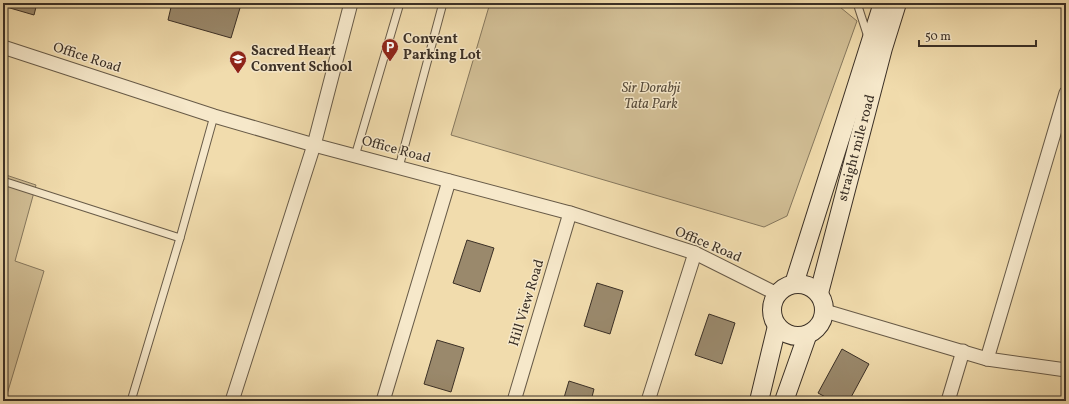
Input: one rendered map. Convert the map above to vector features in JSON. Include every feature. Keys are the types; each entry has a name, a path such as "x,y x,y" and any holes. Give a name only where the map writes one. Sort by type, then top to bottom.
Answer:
{"street":[{"path":"232,401 314,145 351,3"},
{"name":"straight mile road","path":"794,284 883,3"},
{"name":"straight mile road","path":"819,293 883,48 897,3"},
{"name":"Office Road","path":"3,47 214,116 314,145 570,213 695,253 777,294"},
{"path":"987,359 1066,93"},
{"path":"383,401 449,181"},
{"name":"Hill View Road","path":"514,401 570,213"},
{"path":"648,401 695,253"},
{"path":"784,401 807,336 818,328 824,318 825,311 825,305 819,293 808,286 794,284 782,289 777,294 774,300 772,313 777,326 790,336 807,336"},
{"path":"825,311 987,359 1066,370"},
{"path":"759,401 777,326"},
{"path":"948,401 963,351"}],"lane":[{"path":"355,156 400,3"},
{"path":"399,167 443,3"},
{"path":"857,3 870,43"},
{"path":"131,401 180,238 214,116"},
{"path":"3,181 180,238"}],"green space":[{"name":"Sir Dorabji Tata Park","path":"490,3 835,3 857,21 787,216 764,227 451,135"},
{"path":"3,174 36,185 15,261 44,271 5,401 3,401"}],"building":[{"path":"3,3 37,3 34,15 3,6"},
{"path":"172,3 223,3 240,8 231,38 168,20"},
{"path":"467,240 494,248 480,292 453,283"},
{"path":"597,283 623,291 610,334 584,326"},
{"path":"709,314 735,323 722,364 695,355"},
{"path":"437,340 464,348 451,392 424,384"},
{"path":"842,349 869,364 849,401 833,401 818,393"},
{"path":"569,381 594,389 591,401 563,401"}],"place":[{"name":"Convent Parking Lot","path":"390,62"},
{"name":"Sacred Heart Convent School","path":"238,74"}]}
